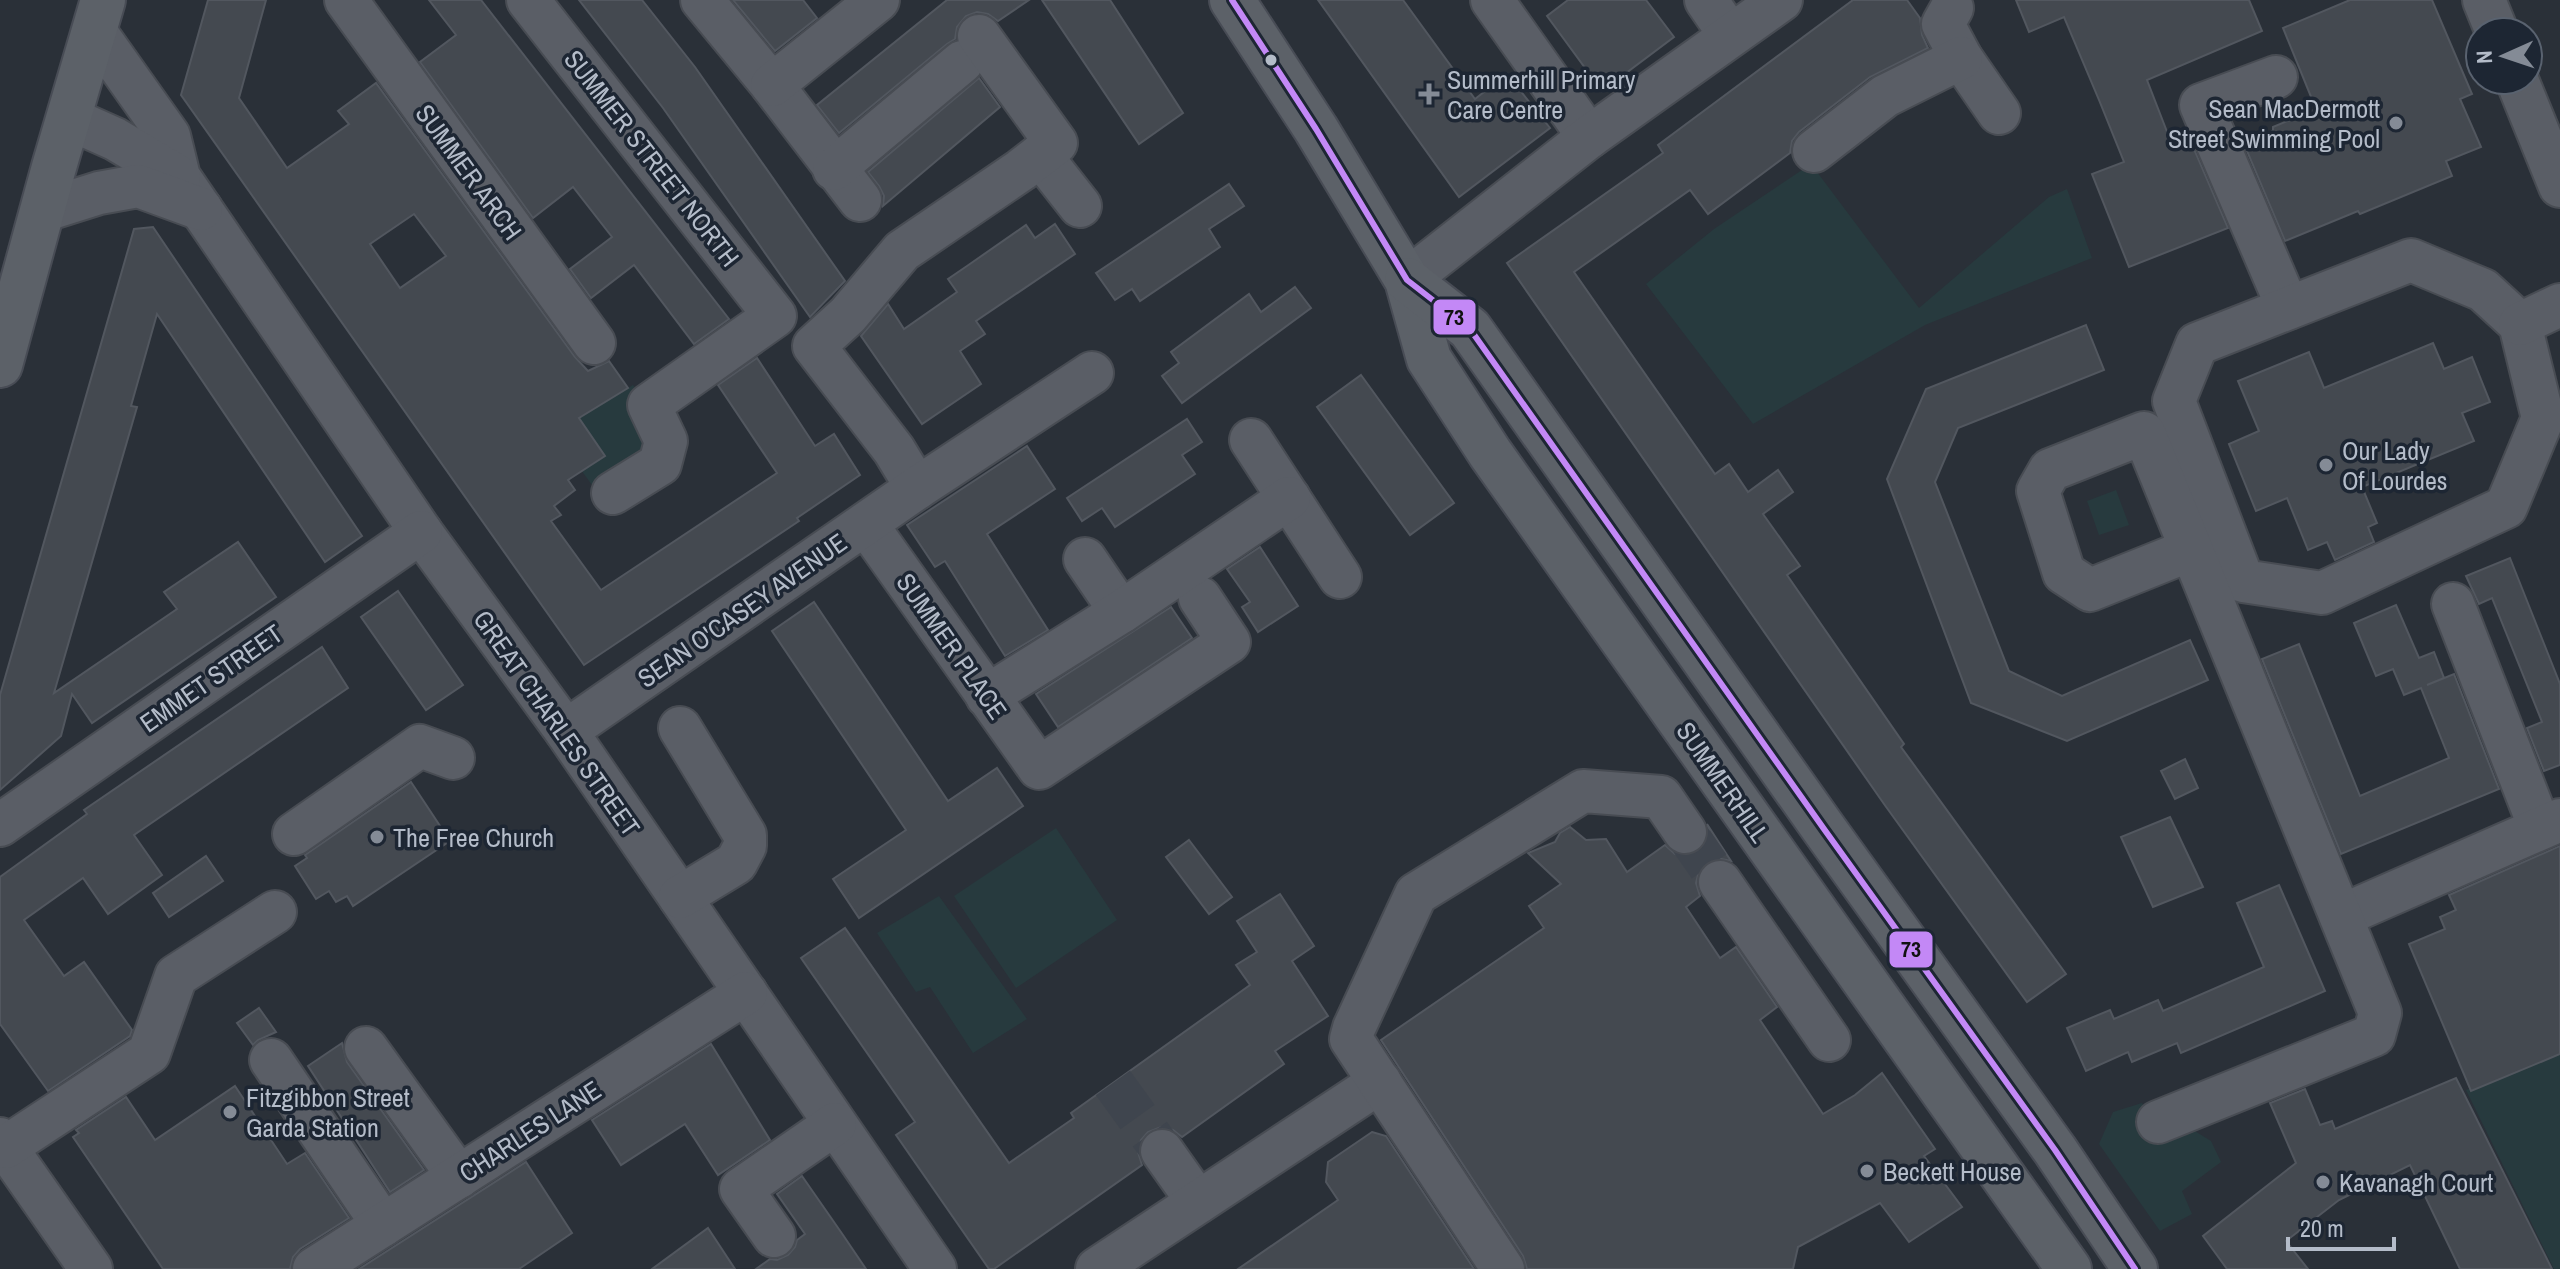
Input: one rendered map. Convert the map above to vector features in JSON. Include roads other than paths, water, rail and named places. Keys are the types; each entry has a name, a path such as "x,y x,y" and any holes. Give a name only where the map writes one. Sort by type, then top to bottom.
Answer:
{"main road":[{"name":"SUMMERHILL","path":"1232,0 1316,129 1407,280 1429,359 1464,414 2069,1269"},
{"path":"0,365 98,15"},
{"name":"SUMMERHILL","path":"1407,280 1470,329 2055,1150 2135,1269"}],"street":[{"name":"SUMMER ARCH","path":"346,0 594,343"},
{"name":"SUMMER STREET NORTH","path":"528,0 775,316 649,405 666,441 660,464 613,493"},
{"path":"702,0 860,200"},
{"path":"772,85 878,0"},
{"path":"1492,0 1589,137"},
{"path":"1706,0 1730,35"},
{"path":"1407,280 1589,137 1781,0"},
{"path":"1949,4 1999,113"},
{"name":"GREAT CHARLES STREET","path":"98,15 169,136 190,193 421,532 566,731 935,1269"},
{"path":"834,169 970,49 1056,143 902,251 848,315 814,346 894,450 917,488"},
{"path":"1814,151 1885,96 1971,54"},
{"path":"2276,77 2201,105 2288,308"},
{"path":"2523,96 2560,186"},
{"name":"GREAT CHARLES STREET","path":"68,118 115,139 190,193"},
{"path":"1040,155 1080,206"},
{"path":"42,211 99,193 138,186 190,193"},
{"path":"2411,260 2483,290 2520,324 2543,418 2506,507 2322,593 2243,581 2174,401 2197,344 2411,260"},
{"path":"2520,324 2560,305"},
{"name":"SEAN O'CASEY AVENUE","path":"566,731 917,488 1092,373"},
{"path":"1254,442 1340,577"},
{"path":"987,696 1121,612 1289,498"},
{"name":"SUMMER PLACE","path":"866,524 1039,768 1229,642 1200,598"},
{"name":"EMMET STREET","path":"0,825 421,532"},
{"path":"2158,1122 2374,1035 2380,1013 2190,550"},
{"path":"1085,559 1121,612"},
{"path":"2341,916 2550,824 2453,604"},
{"path":"680,728 745,835 745,846 736,863 680,897"},
{"path":"294,834 420,746 453,758"},
{"path":"1503,1269 1351,1039 1354,1028 1416,894 1583,791 1661,797 1685,832"},
{"path":"1720,882 1829,1040"},
{"path":"91,1269 3,1143 149,1053 176,976 275,912"},
{"name":"CHARLES LANE","path":"314,1269 746,993"},
{"path":"366,1048 459,1177"},
{"path":"271,1060 383,1225"},
{"path":"1097,1269 1380,1082"},
{"path":"774,1236 741,1189 835,1124"},
{"path":"1162,1151 1198,1202"}],"tunnel":[{"path":"1685,832 1720,882"},
{"path":"1113,1083 1162,1151"}],"place":[{"name":"Summerhill Primary Care Centre","path":"1429,94"},
{"name":"Sean MacDermott Street Swimming Pool","path":"2396,123"},
{"name":"Our Lady Of Lourdes","path":"2326,465"},
{"name":"The Free Church","path":"377,837"},
{"name":"Fitzgibbon Street Garda Station","path":"230,1112"},
{"name":"Beckett House","path":"1867,1171"},
{"name":"Kavanagh Court","path":"2323,1182"}]}
